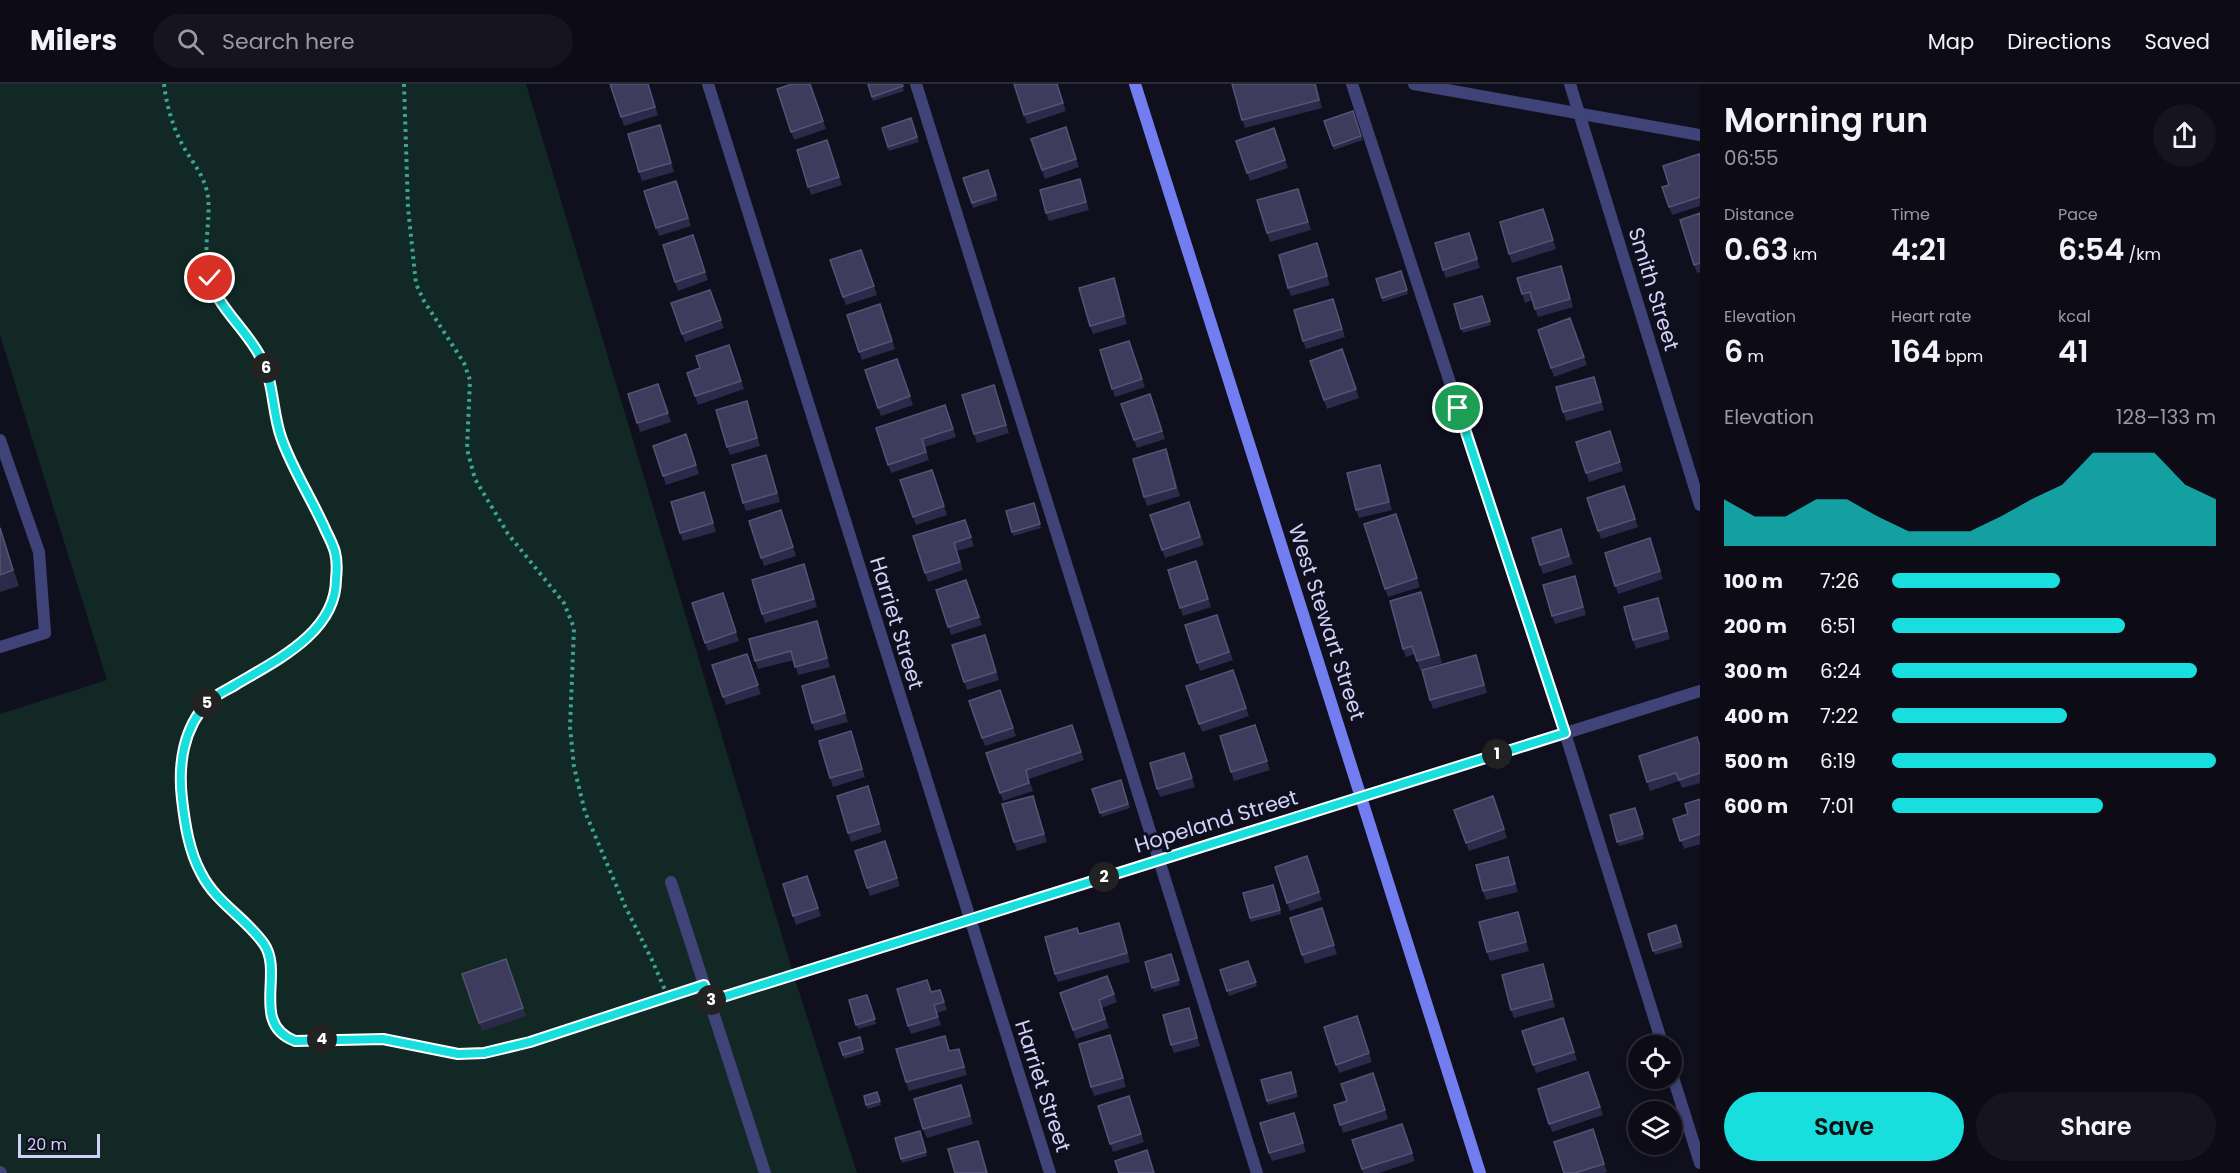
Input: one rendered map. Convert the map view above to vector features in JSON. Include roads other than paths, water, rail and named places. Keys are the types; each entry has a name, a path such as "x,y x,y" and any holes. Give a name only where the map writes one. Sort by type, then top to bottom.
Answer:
{"main road":[{"name":"West Stewart Street","path":"1136,84 1480,1173"}],"street":[{"name":"Harriet Street","path":"708,84 1050,1173"},
{"path":"916,84 1257,1173"},
{"path":"1352,84 1565,733 1660,1035"},
{"path":"1414,84 1700,135"},
{"name":"Smith Street","path":"1570,84 1700,505"},
{"path":"0,440 39,552 45,633 0,647"},
{"name":"Hopeland Street","path":"710,1001 1700,691"},
{"path":"671,882 765,1173"},
{"path":"1677,1089 1700,1163"}]}
